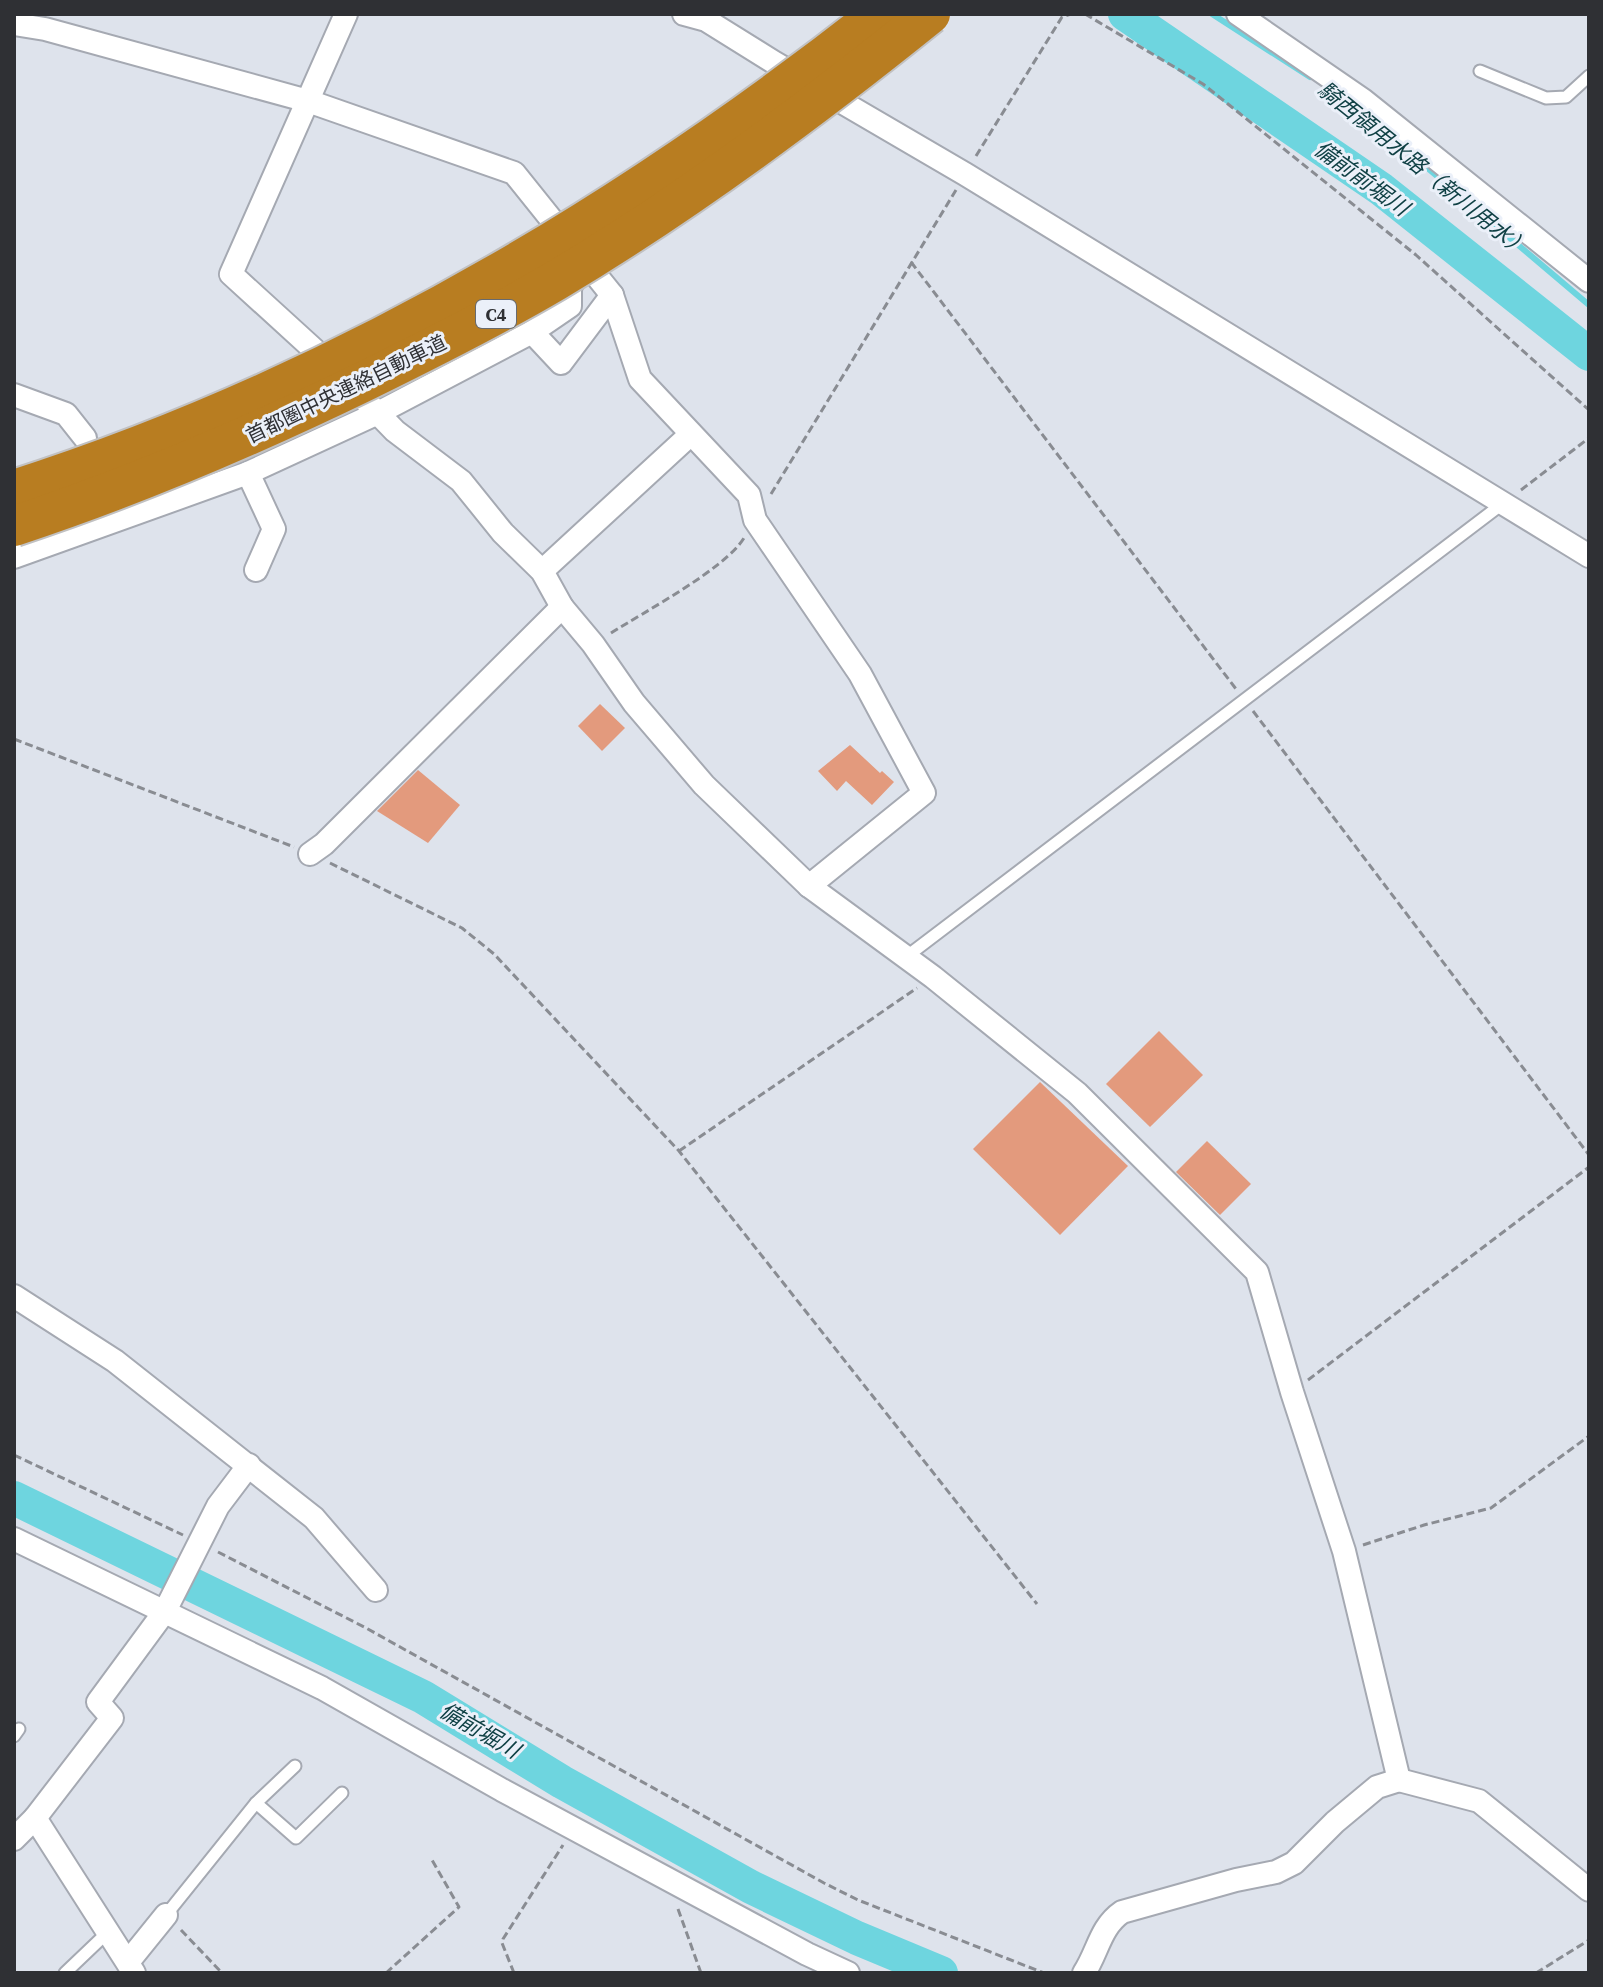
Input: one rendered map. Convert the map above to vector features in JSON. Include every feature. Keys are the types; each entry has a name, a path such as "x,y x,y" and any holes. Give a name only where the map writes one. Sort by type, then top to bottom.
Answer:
{"highway":[{"name":"首都圏中央連絡自動車道","path":"14,490 188,427 307,373 433,310 630,194 736,122 879,14"},
{"name":"首都圏中央連絡自動車道","path":"14,526 74,507 214,452 449,340 554,281 647,223 858,72 930,14"}],"street":[{"path":"346,14 231,274 333,367 395,431 461,481 503,533 542,571 562,607 593,644 634,703 704,785 809,886 933,977 1077,1093 1257,1272 1344,1551 1399,1780"},
{"path":"684,14 706,20 965,174 1589,556"},
{"path":"1238,14 1363,100 1589,281"},
{"path":"14,24 60,32 308,101 514,173 612,295 640,379 749,495 755,520 860,674 924,793 809,886"},
{"path":"14,557 242,475 378,413 532,332 570,306 570,288 583,258"},
{"path":"532,332 561,363 612,295"},
{"path":"14,395 66,414 85,438"},
{"path":"131,422 137,436 150,442 204,454 242,475 274,529 256,570"},
{"path":"542,571 691,434"},
{"path":"310,854 324,844 562,607"},
{"path":"14,1296 115,1361 249,1465 314,1518 376,1590"},
{"path":"14,1839 35,1818 112,1718 98,1702 165,1611 218,1506 249,1465"},
{"path":"14,1539 322,1688 586,1835 848,1973"},
{"path":"1084,1973 1104,1930 1122,1912 1276,1872 1294,1863 1335,1822 1377,1787 1399,1780 1479,1801 1589,1890"},
{"path":"35,1818 131,1967 166,1915"}],"lane":[{"path":"1480,71 1546,98 1566,97 1589,76"},
{"path":"906,957 1502,504"},
{"path":"166,1915 256,1803 295,1766"},
{"path":"256,1803 296,1838 342,1793"},
{"path":"65,1973 108,1932"}],"path":[{"path":"593,644 684,588 738,549 1062,17 1071,14"},
{"path":"1085,14 1203,84 1416,255 1589,410"},
{"path":"1502,504 1589,438"},
{"path":"14,739 310,854 462,928 494,954 679,1151 1037,1604"},
{"path":"679,1151 933,977"},
{"path":"1292,1392 1589,1167"},
{"path":"1344,1551 1424,1525 1491,1508 1589,1436"},
{"path":"14,1455 198,1542 366,1628 824,1883 858,1900 1044,1973"},
{"path":"514,1973 503,1939 567,1839 586,1835"},
{"path":"386,1973 459,1907 432,1860"},
{"path":"675,1901 701,1973"},
{"path":"166,1915 222,1973"},
{"path":"1536,1973 1589,1940"}],"building":[{"path":"600,704 625,728 602,751 578,726"},
{"path":"850,745 894,782 872,805 846,781 837,791 818,771"},
{"path":"418,770 460,805 428,843 377,811"},
{"path":"1159,1031 1203,1075 1150,1127 1106,1084"},
{"path":"1040,1082 1128,1166 1060,1235 973,1149"},
{"path":"1207,1141 1251,1184 1220,1215 1176,1172"}],"waterway":[{"name":"備前前堀川","path":"1125,14 1381,189 1589,354"},
{"name":"騎西領用水路（新川用水）","path":"1212,14 1310,77"},
{"name":"騎西領用水路（新川用水）","path":"1365,115 1589,305"},
{"name":"備前堀川","path":"14,1498 423,1697 562,1782 751,1887 857,1938 941,1973"}]}
